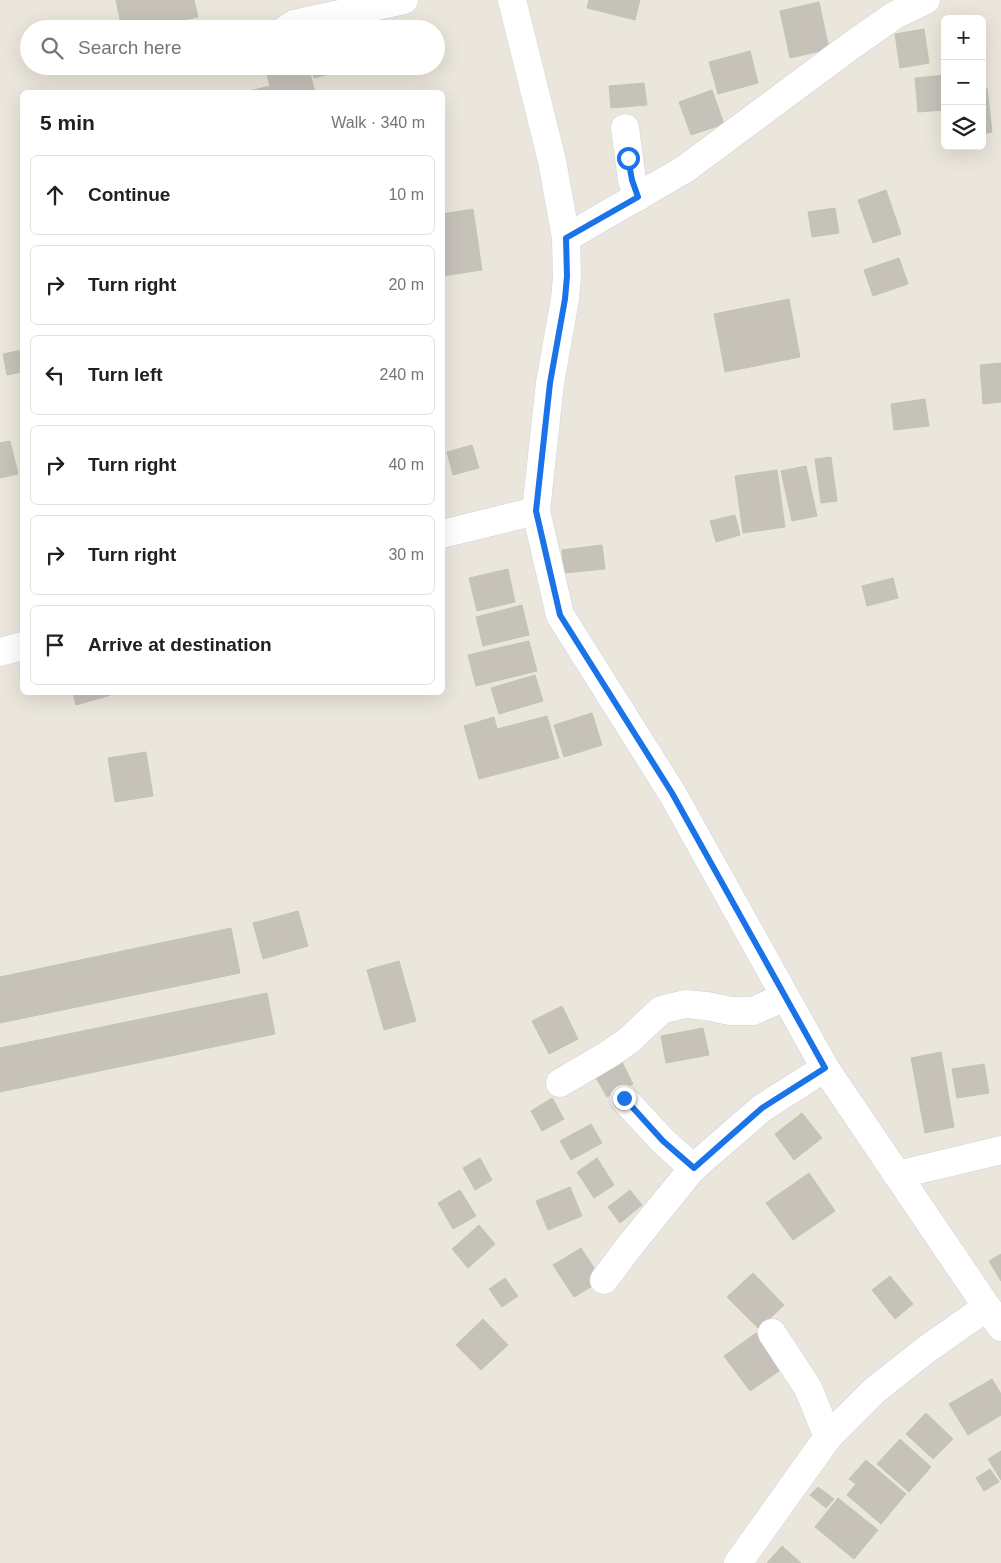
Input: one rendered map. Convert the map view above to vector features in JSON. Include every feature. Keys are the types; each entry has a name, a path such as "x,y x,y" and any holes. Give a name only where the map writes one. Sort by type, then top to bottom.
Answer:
{"street":[{"path":"312,20 404,0"},
{"path":"512,0 552,161 566,238 567,276 565,299 550,383 536,511 560,615 672,793 825,1068 994,1317 927,1349 875,1390 828,1437 738,1563"},
{"path":"566,238 685,169 852,45 894,7 926,0"},
{"path":"625,128 632,180 638,197"},
{"path":"445,533 536,511"},
{"path":"0,652 20,647"},
{"path":"560,1083 628,1041 661,1010 684,1004 730,1011 753,1011 785,997"},
{"path":"604,1280 694,1168 762,1108 825,1068"},
{"path":"624,1098 663,1141 694,1168"},
{"path":"897,1176 1001,1150"},
{"path":"772,1333 808,1388 828,1437"}],"building":[{"path":"116,0 194,0 198,17 184,20 120,20"},
{"path":"589,0 640,0 635,20 587,8"},
{"path":"819,2 829,49 790,58 780,11"},
{"path":"924,29 929,63 900,68 895,34"},
{"path":"750,51 758,83 718,94 709,62"},
{"path":"267,75 310,75 314,90 253,90 270,86"},
{"path":"313,75 325,75 314,78"},
{"path":"941,75 941,110 918,112 915,78"},
{"path":"644,83 647,105 611,108 609,86"},
{"path":"986,88 992,132 986,133 986,105"},
{"path":"712,90 724,124 691,135 679,102"},
{"path":"886,190 901,234 873,243 858,200"},
{"path":"835,208 839,233 812,237 808,212"},
{"path":"473,209 482,270 445,276 445,214"},
{"path":"899,258 908,284 873,296 864,270"},
{"path":"789,299 800,357 725,372 714,314"},
{"path":"20,350 20,372 7,375 3,354"},
{"path":"1001,363 1001,402 983,404 980,365"},
{"path":"925,399 929,426 894,430 891,404"},
{"path":"10,441 18,474 0,478 0,443"},
{"path":"472,445 479,468 453,475 447,452"},
{"path":"831,457 837,501 821,503 815,459"},
{"path":"806,466 817,516 792,521 781,471"},
{"path":"777,470 785,527 743,533 735,476"},
{"path":"735,515 740,535 716,542 710,521"},
{"path":"602,545 605,569 564,573 562,550"},
{"path":"508,569 515,602 477,611 469,578"},
{"path":"893,578 898,598 867,606 862,586"},
{"path":"522,605 529,635 483,646 476,617"},
{"path":"529,641 537,671 476,686 468,655"},
{"path":"535,675 543,701 499,714 491,688"},
{"path":"74,695 111,695 76,705"},
{"path":"592,713 602,745 564,757 554,725"},
{"path":"547,716 559,758 479,779 464,726 494,717 497,729"},
{"path":"146,752 153,796 115,802 108,758"},
{"path":"298,911 308,946 263,959 253,923"},
{"path":"231,928 240,973 0,1023 0,977"},
{"path":"399,961 416,1021 384,1030 367,970"},
{"path":"267,993 275,1034 0,1092 0,1048"},
{"path":"562,1006 578,1039 549,1054 532,1021"},
{"path":"703,1028 709,1055 666,1063 661,1036"},
{"path":"941,1052 954,1127 925,1133 911,1058"},
{"path":"622,1062 633,1084 607,1097 595,1076"},
{"path":"984,1064 989,1093 957,1098 952,1069"},
{"path":"552,1098 564,1119 542,1131 531,1111"},
{"path":"802,1113 822,1138 794,1160 775,1134"},
{"path":"591,1124 602,1143 571,1160 560,1141"},
{"path":"480,1158 492,1180 475,1190 463,1168"},
{"path":"597,1158 614,1185 594,1198 577,1172"},
{"path":"809,1173 835,1211 793,1240 766,1203"},
{"path":"570,1187 582,1216 548,1230 536,1201"},
{"path":"460,1190 476,1216 453,1229 438,1203"},
{"path":"630,1190 642,1205 620,1223 608,1207"},
{"path":"479,1225 495,1244 468,1268 452,1249"},
{"path":"581,1248 602,1280 574,1297 553,1265"},
{"path":"1001,1254 1001,1281 989,1261"},
{"path":"753,1273 784,1305 759,1329 727,1297"},
{"path":"890,1276 913,1304 895,1319 872,1290"},
{"path":"505,1278 518,1296 502,1307 489,1289"},
{"path":"483,1319 508,1345 481,1370 456,1345"},
{"path":"756,1333 782,1369 750,1391 724,1356"},
{"path":"992,1379 1001,1394 1001,1415 968,1435 949,1404"},
{"path":"926,1413 953,1439 933,1459 906,1434"},
{"path":"900,1439 931,1467 909,1492 877,1464"},
{"path":"1001,1451 1001,1480 988,1459"},
{"path":"866,1460 906,1494 881,1524 847,1495 856,1484 849,1479"},
{"path":"990,1469 999,1482 984,1491 976,1478"},
{"path":"818,1487 834,1499 826,1508 810,1495"},
{"path":"838,1498 878,1530 854,1559 815,1527"},
{"path":"782,1546 801,1563 767,1563"}],"route":[{"path":"624,1098 663,1141 694,1168 762,1108 825,1068 672,793 560,615 536,511 550,383 565,299 567,276 566,238 638,197 632,180 628,158"}]}
